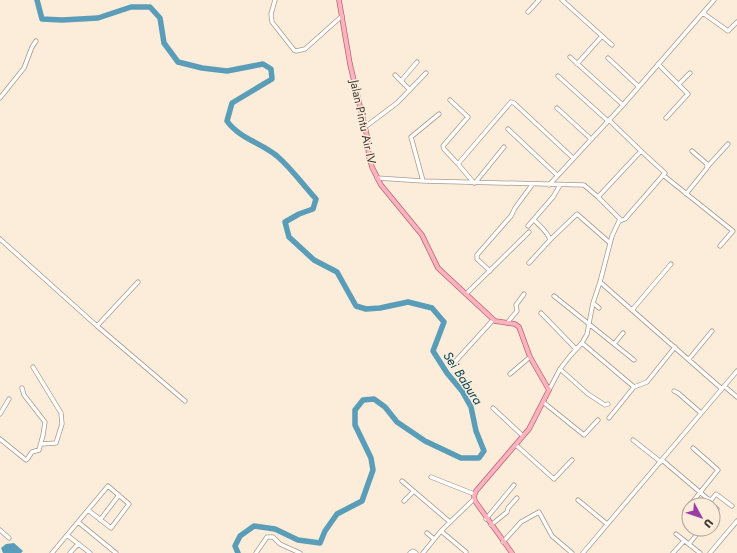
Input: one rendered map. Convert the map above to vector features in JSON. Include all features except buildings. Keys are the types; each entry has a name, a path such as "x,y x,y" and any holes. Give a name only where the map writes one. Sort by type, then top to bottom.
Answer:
{"main road":[{"name":"Jalan Pintu Air IV","path":"339,0 350,64 365,127 369,157 377,178 422,235 438,268 493,320"},
{"path":"493,320 496,322 515,324 519,327 530,357 549,390 532,425 474,496 486,518 512,553"}],"street":[{"path":"275,0 271,14 272,22 296,51 305,48 342,16"},
{"path":"528,12 539,0"},
{"path":"562,0 612,45"},
{"path":"549,185 623,105 714,0"},
{"path":"703,13 728,31 737,22"},
{"path":"578,64 602,36"},
{"path":"0,98 24,68 32,47 36,41"},
{"path":"570,57 623,105"},
{"path":"608,58 638,86"},
{"path":"401,81 417,62"},
{"path":"658,64 688,94 666,118"},
{"path":"365,127 386,112 410,90 426,72"},
{"path":"679,84 690,73"},
{"path":"395,75 410,90"},
{"path":"549,390 560,369 582,343 587,334 593,303 612,236 620,221 625,220 665,172 558,76"},
{"path":"450,100 468,117 443,146 474,183"},
{"path":"458,164 511,102 514,103 573,158"},
{"path":"557,108 591,139"},
{"path":"423,181 411,136 439,114"},
{"path":"508,129 557,175"},
{"path":"686,194 728,144"},
{"path":"474,183 504,147"},
{"path":"598,197 641,151"},
{"path":"692,151 708,166"},
{"path":"663,175 733,231 720,246"},
{"path":"377,178 532,185 584,185 598,197 620,219 620,221"},
{"path":"490,271 477,259 477,255 511,216 532,185"},
{"path":"528,226 553,197 560,185"},
{"path":"529,263 550,240 578,214 610,243"},
{"path":"534,220 546,233 550,240"},
{"path":"466,294 529,232"},
{"path":"0,239 97,326 185,401"},
{"path":"632,310 671,264"},
{"path":"97,326 138,282"},
{"path":"600,282 675,348 737,397"},
{"path":"507,323 517,311 516,305 524,294"},
{"path":"554,296 634,360"},
{"path":"593,303 599,308"},
{"path":"541,313 576,349"},
{"path":"453,364 493,320"},
{"path":"689,359 712,331"},
{"path":"614,344 623,333"},
{"path":"582,343 634,387"},
{"path":"609,418 634,387 647,382 675,348"},
{"path":"510,374 530,357"},
{"path":"33,367 61,413 62,424 56,443 41,444"},
{"path":"560,369 591,396 605,405 608,404"},
{"path":"583,553 737,371"},
{"path":"0,439 26,460 32,452 39,450 45,422 24,395 22,388"},
{"path":"674,391 701,413"},
{"path":"0,414 9,399"},
{"path":"543,402 584,435 598,420"},
{"path":"493,408 523,436"},
{"path":"633,440 709,500 713,499 716,494 732,506"},
{"path":"516,445 554,479 572,460"},
{"path":"693,448 718,470 696,497"},
{"path":"423,553 441,531 474,496 431,477"},
{"path":"402,481 450,522"},
{"path":"486,518 514,485"},
{"path":"52,553 88,510 109,486 128,503 128,506 111,528 88,510"},
{"path":"404,501 414,491"},
{"path":"100,520 119,495"},
{"path":"491,525 507,512 508,508 517,498"},
{"path":"578,500 607,524"},
{"path":"503,542 521,522 539,512 552,536 572,553"},
{"path":"710,553 737,521"},
{"path":"78,522 114,553"},
{"path":"0,530 9,538"},
{"path":"441,531 466,552"},
{"path":"427,533 434,539"},
{"path":"676,534 700,553"},
{"path":"67,535 89,553"},
{"path":"256,553 267,537 270,536 280,544 300,553"},
{"path":"689,544 695,537"},
{"path":"674,553 684,541"},
{"path":"70,553 78,544"},
{"path":"690,553 694,548"},
{"path":"410,553 412,551 416,553"}],"water":[{"path":"14,543 23,551 21,553 3,553 1,548 6,544"}],"waterway":[{"name":"Sei Babura","path":"37,0 42,19 62,20 98,18 131,7 150,7 160,18 164,43 178,62 202,68 227,71 263,64 271,69 272,79 232,103 227,121 238,132 277,156 316,199 313,209 299,214 285,222 289,237 314,260 337,272 356,306 366,309 380,308 408,302 432,308 444,322 433,351 447,373 462,391 471,407 476,431 484,451 479,458 461,458 425,441 397,422 385,407 374,399 363,400 355,410 355,425 371,458 373,470 362,501 337,514 325,531 320,543 298,540 275,529 254,526 240,536 235,546 238,553"}]}
